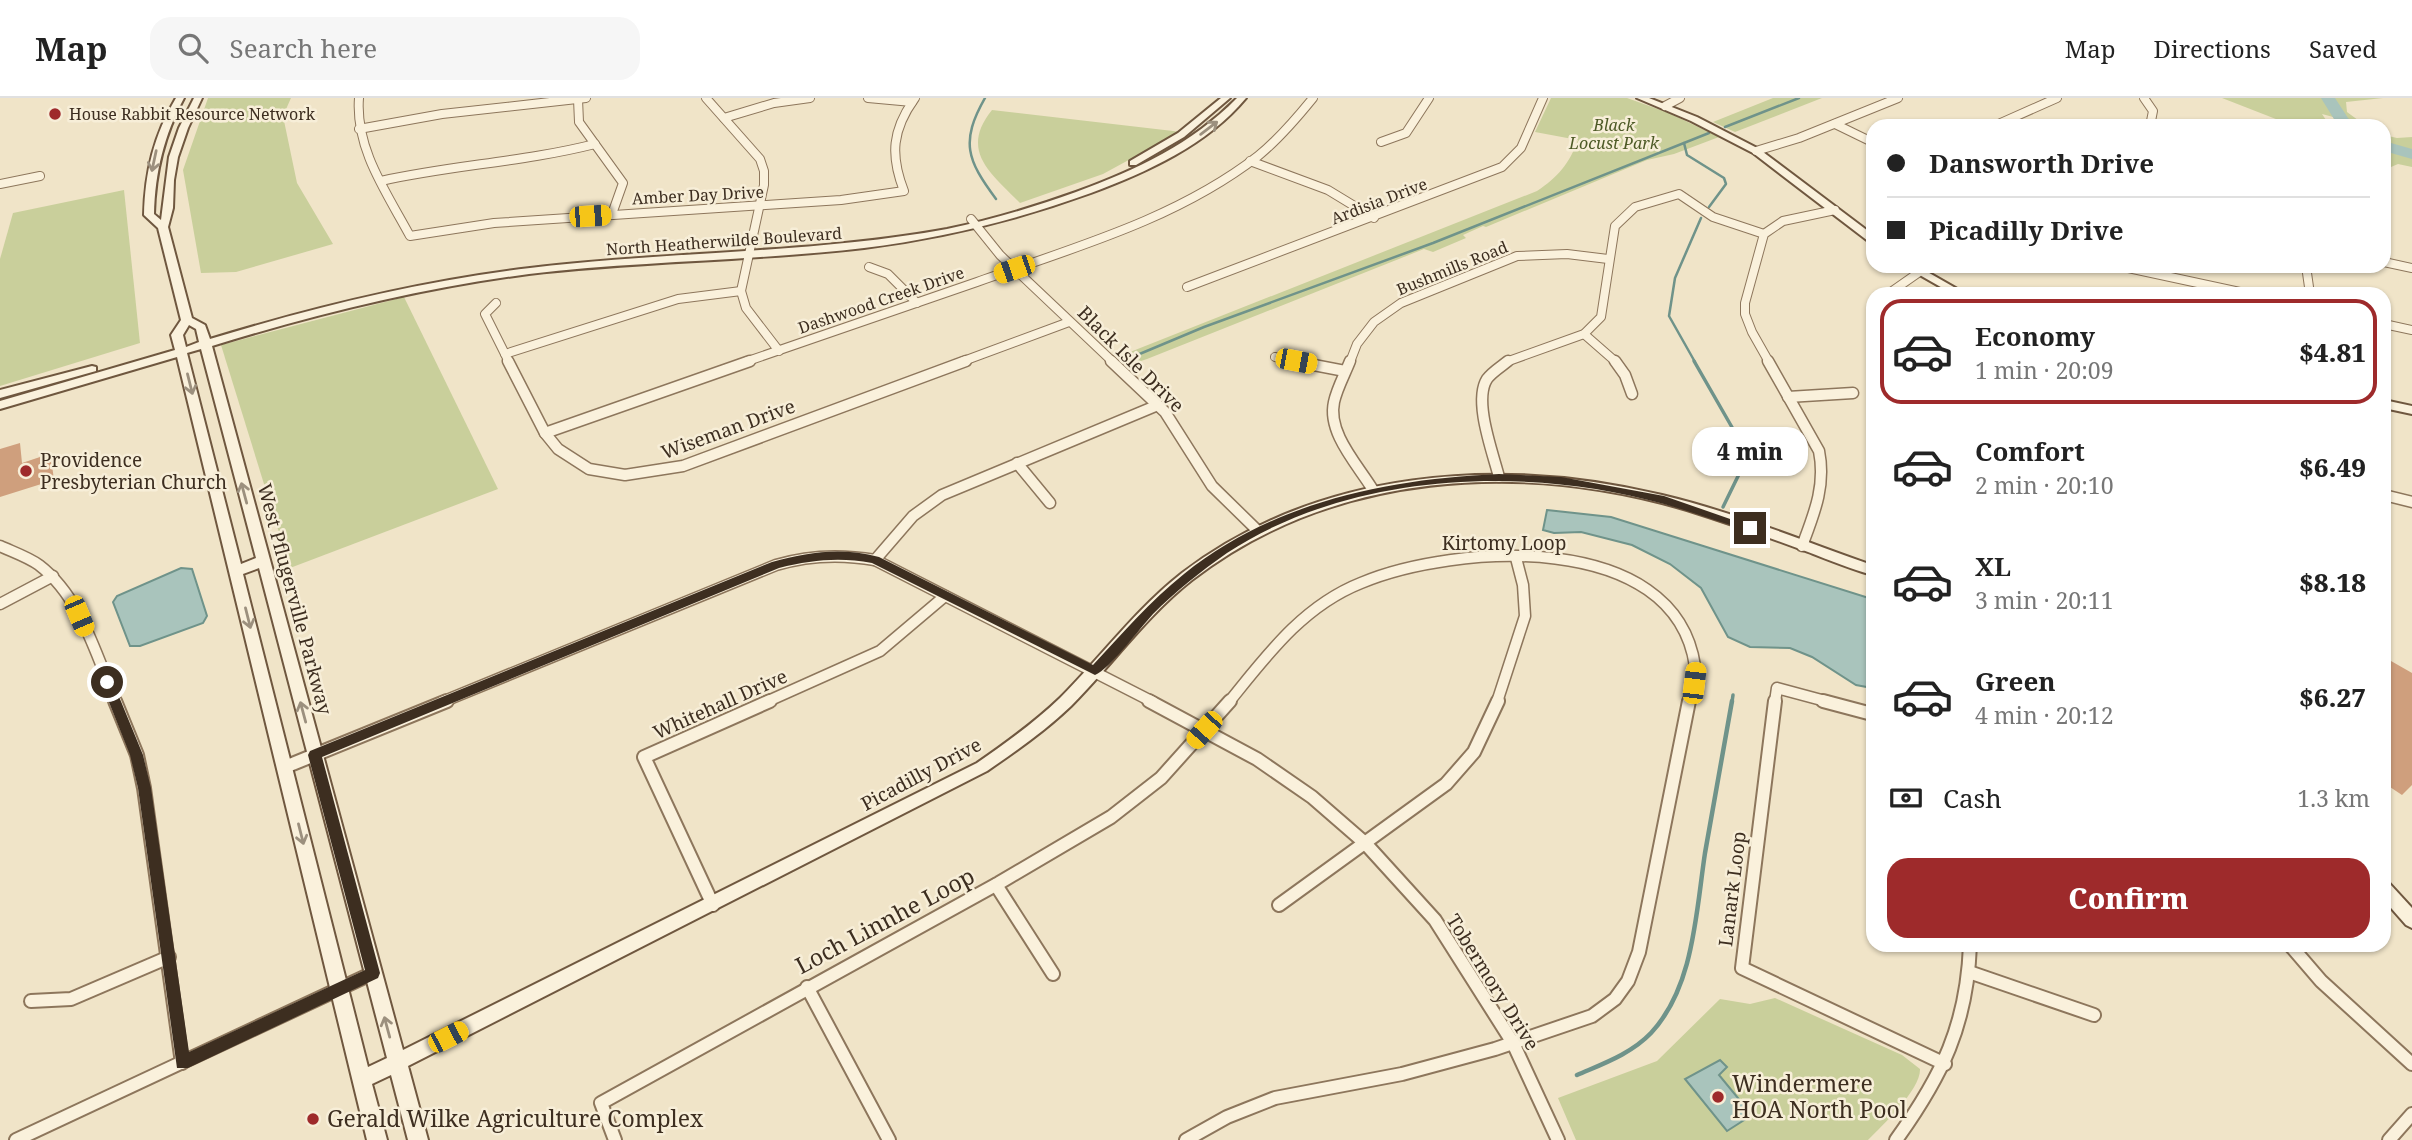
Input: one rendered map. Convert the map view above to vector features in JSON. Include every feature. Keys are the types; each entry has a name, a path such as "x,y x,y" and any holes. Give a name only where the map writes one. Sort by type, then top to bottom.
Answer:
{"main road":[{"path":"180,98 160,136 152,163 149,215 163,227 187,320 177,335 377,1140"},
{"path":"163,227 171,210 169,183 180,132 198,98"},
{"name":"North Heatherwilde Boulevard","path":"973,223 1052,197 1147,156 1195,125 1226,98"},
{"name":"North Heatherwilde Boulevard","path":"204,340 446,283 528,271 853,240 973,223 1060,203 1150,165 1194,140 1242,98"},
{"path":"1641,98 1665,106 1756,151 1866,234"},
{"name":"North Heatherwilde Boulevard","path":"180,347 342,296 446,274 530,261 751,251"},
{"path":"1922,273 1948,287"},
{"path":"323,310 342,299 342,296"},
{"path":"187,320 201,327 204,340"},
{"name":"West Pflugerville Parkway","path":"204,340 418,1140"},
{"path":"0,394 180,347"},
{"path":"0,405 180,347"},
{"path":"2391,406 2412,410"},
{"name":"Picadilly Drive","path":"362,1080 982,768 1032,732 1095,671 1151,610 1187,577 1224,550 1258,531 1313,507 1373,490 1447,480 1499,477 1561,481 1632,492 1698,510 1866,568"},
{"path":"236,571 263,561"},
{"path":"2391,897 2412,920"}],"street":[{"path":"359,98 359,129 382,181 421,171 547,156 595,144"},
{"path":"706,98 760,159 764,172 751,251 741,291 746,308 779,351"},
{"path":"724,118 774,103 810,98"},
{"path":"868,98 913,100"},
{"name":"Dashwood Creek Drive","path":"545,433 1014,269 1159,214 1202,192 1250,161 1286,132 1313,98"},
{"path":"1381,142 1404,137 1411,130 1429,98"},
{"name":"Ardisia Drive","path":"1187,287 1502,167 1521,148 1543,98"},
{"path":"1665,106 1680,98"},
{"path":"1756,151 1835,124 1898,98"},
{"path":"2010,119 2057,98"},
{"path":"2144,98 2153,111 2151,119"},
{"path":"359,129 442,114 582,99 579,122 623,183 622,193 612,214"},
{"name":"Amber Day Drive","path":"382,181 410,236 494,223 841,200 904,191 894,167 893,144 900,122 913,100"},
{"path":"1835,124 1866,139"},
{"path":"1250,161 1328,190 1374,218"},
{"path":"0,184 40,176"},
{"path":"1499,477 1482,406 1482,391 1488,378 1498,366 1510,359 1584,334 1601,317 1608,259 1615,226 1622,216 1632,207 1679,194 1713,217 1764,234"},
{"path":"1802,546 1824,484 1824,468 1819,451 1745,314 1764,234 1783,222 1835,210"},
{"name":"Black Isle Drive","path":"973,223 1014,269 1158,405 1178,430 1212,486 1258,531"},
{"name":"Bushmills Road","path":"1373,490 1338,434 1333,418 1334,402 1357,344 1384,313 1401,303 1517,257 1567,254 1608,259"},
{"path":"2391,264 2412,268"},
{"path":"869,267 888,274 917,303"},
{"path":"1895,287 1910,273"},
{"path":"2152,273 2216,287"},
{"path":"505,354 678,299 741,291"},
{"name":"Wiseman Drive","path":"496,303 485,314 545,433 562,456 588,469 626,475 666,471 1069,322"},
{"path":"2391,326 2412,330"},
{"path":"1584,334 1610,356 1628,377 1632,394"},
{"path":"1275,357 1345,371"},
{"path":"1788,397 1853,393"},
{"path":"875,560 902,524 918,509 942,495 1158,405"},
{"path":"1017,463 1050,503"},
{"path":"2391,497 2412,502"},
{"path":"0,546 19,552 62,585 79,616 137,755 183,1063"},
{"name":"Tobermory Drive","path":"285,767 776,565 815,555 849,555 875,560 1095,671 1258,759 1312,797 1365,843 1435,920 1513,1043 1558,1140"},
{"name":"Kirtomy Loop","path":"1186,1140 1227,1117 1275,1098 1402,1074 1513,1043 1592,1016 1615,999 1628,981 1639,952 1692,699 1696,668 1688,636 1675,614 1640,584 1620,572 1568,559 1462,558 1425,562 1364,580 1320,604 1286,634 1204,730"},
{"path":"1279,905 1446,784 1474,752 1486,730 1525,616 1523,585 1516,558"},
{"path":"0,604 53,576"},
{"name":"Whitehall Drive","path":"713,905 644,757 880,651 945,596"},
{"name":"Lanark Loop","path":"1866,712 1777,688 1742,968 1945,1065"},
{"name":"Loch Linnhe Loop","path":"615,1140 601,1103 996,885 1133,803 1154,786 1204,730"},
{"path":"996,885 1053,974"},
{"path":"1896,1140 1929,1096 1963,1020 1970,952"},
{"path":"2296,952 2321,981 2412,1064"},
{"path":"31,1001 71,999 169,957"},
{"path":"1969,972 2095,1015"},
{"path":"16,1140 373,973"},
{"path":"807,987 889,1140"},
{"path":"2389,1140 2412,1114"}],"green space":[{"path":"208,98 291,98 283,116 297,183 333,244 236,272 201,273 183,170"},
{"name":"Black Locust Park","path":"1551,98 1627,98 1669,113 1719,137 1674,154 1647,160 1483,226 1463,235 1466,238 1433,252 1424,249 1147,359 1129,365 1120,356 1537,191 1562,169 1578,140 1535,132"},
{"path":"1773,98 1822,98 1735,132 1713,122"},
{"path":"2222,98 2383,98 2346,102 2347,112 2356,119 2334,119 2322,114 2325,119 2276,119"},
{"path":"992,110 1180,132 1103,174 1020,203 990,171 979,150 978,138"},
{"path":"2391,137 2412,137 2412,167 2398,164 2391,167"},
{"path":"124,190 140,343 0,386 0,259 13,213"},
{"path":"404,297 498,489 290,568 221,345"},
{"path":"1775,998 1902,1055 1920,1069 1919,1077 1908,1096 1868,1140 1576,1140 1558,1098 1657,1061 1720,999 1750,1004"}],"water":[{"path":"1547,510 1611,517 1866,597 1866,687 1856,685 1812,657 1790,648 1750,647 1728,637 1701,588 1670,564 1632,545 1581,532 1554,533 1543,530"},
{"path":"181,568 192,569 207,616 203,623 140,646 130,646 113,602 117,596"},
{"name":"Windermere HOA North Pool","path":"1720,1060 1727,1067 1719,1075 1752,1115 1727,1131 1685,1079"}],"building":[{"name":"Providence Presbyterian Church","path":"20,443 22,463 43,456 51,458 54,480 0,497 0,449"},
{"path":"2391,661 2412,673 2412,785 2402,795 2391,788"}],"waterway":[{"path":"985,98 972,127 970,150 973,162 996,199"},
{"path":"1725,127 1799,98"},
{"path":"2328,98 2341,119"},
{"path":"1130,358 1204,327 1433,243 1709,133"},
{"path":"1684,143 1687,155 1724,178 1726,184 1709,207"},
{"path":"2391,148 2412,154"},
{"path":"1695,362 1669,316 1675,278 1701,218"},
{"path":"1694,361 1737,436 1742,468 1723,507"},
{"path":"1732,702 1733,695"},
{"path":"1577,1075 1635,1047 1651,1033 1676,994 1691,948 1732,701"}],"place":[{"name":"House Rabbit Resource Network","path":"55,114"},
{"name":"Providence Presbyterian Church","path":"26,471"},
{"name":"Windermere HOA North Pool","path":"1718,1097"},
{"name":"Gerald Wilke Agriculture Complex","path":"313,1119"}],"route":[{"path":"107,682 137,755 144,788 183,1063 373,973 315,755 796,558 849,555 875,560 1095,671 1151,610 1187,577 1224,550 1258,531 1313,507 1373,490 1447,480 1499,477 1561,481 1664,500 1750,528"}]}
